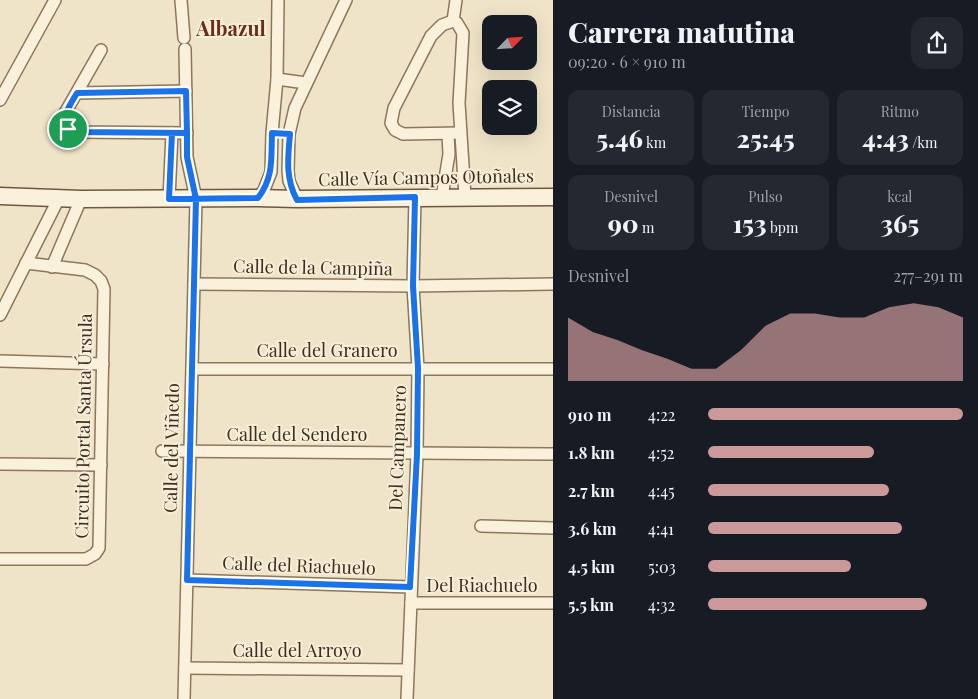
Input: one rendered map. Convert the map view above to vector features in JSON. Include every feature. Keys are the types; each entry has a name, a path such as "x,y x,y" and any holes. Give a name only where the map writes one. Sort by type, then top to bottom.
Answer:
{"street":[{"path":"0,100 55,0"},
{"name":"Calle del Viñedo","path":"181,0 186,91 187,157 196,199 184,699"},
{"path":"258,198 271,172 272,133 277,79 278,0"},
{"path":"297,200 289,181 288,171 290,134 295,108 346,0"},
{"path":"453,21 456,0"},
{"path":"453,21 442,25 431,36 394,108 391,123 394,130 403,134 454,134"},
{"path":"442,197 448,154 454,134 459,103 463,33 453,21"},
{"path":"101,50 65,113 68,129 75,132 187,133"},
{"path":"277,79 306,82"},
{"path":"77,93 186,91"},
{"path":"169,199 172,133"},
{"path":"272,133 290,134"},
{"path":"454,134 465,197"},
{"name":"Calle Vía Campos Otoñales","path":"0,196 81,199 258,198 297,200 415,197 553,197"},
{"name":"Del Campanero","path":"407,699 410,587 417,454 418,368 413,286 415,197"},
{"path":"0,315 59,198"},
{"path":"52,267 81,199"},
{"name":"Circuito Portal Santa Úrsula","path":"0,559 86,559 95,554 100,548 104,289 101,281 95,275 85,270 26,264"},
{"name":"Calle de la Campiña","path":"194,284 413,286 553,284"},
{"path":"0,361 103,364"},
{"name":"Calle del Granero","path":"192,369 553,369"},
{"name":"Calle del Sendero","path":"162,451 553,454"},
{"path":"0,464 101,464"},
{"path":"481,526 553,528"},
{"name":"Calle del Riachuelo","path":"187,580 410,587"},
{"name":"Del Riachuelo","path":"411,603 553,603"},
{"name":"Calle del Arroyo","path":"185,668 408,670"}],"district":[{"name":"Albazul","path":"231,29"}],"route":[{"path":"68,129 65,113 77,93 186,91 187,133 172,133 169,199 196,199 208,199 258,198 264,190 271,172 272,133 290,134 289,181 297,200 415,197 413,286 418,368 417,454 410,587 187,580 196,199 187,157 187,133 75,132 68,129"}]}
